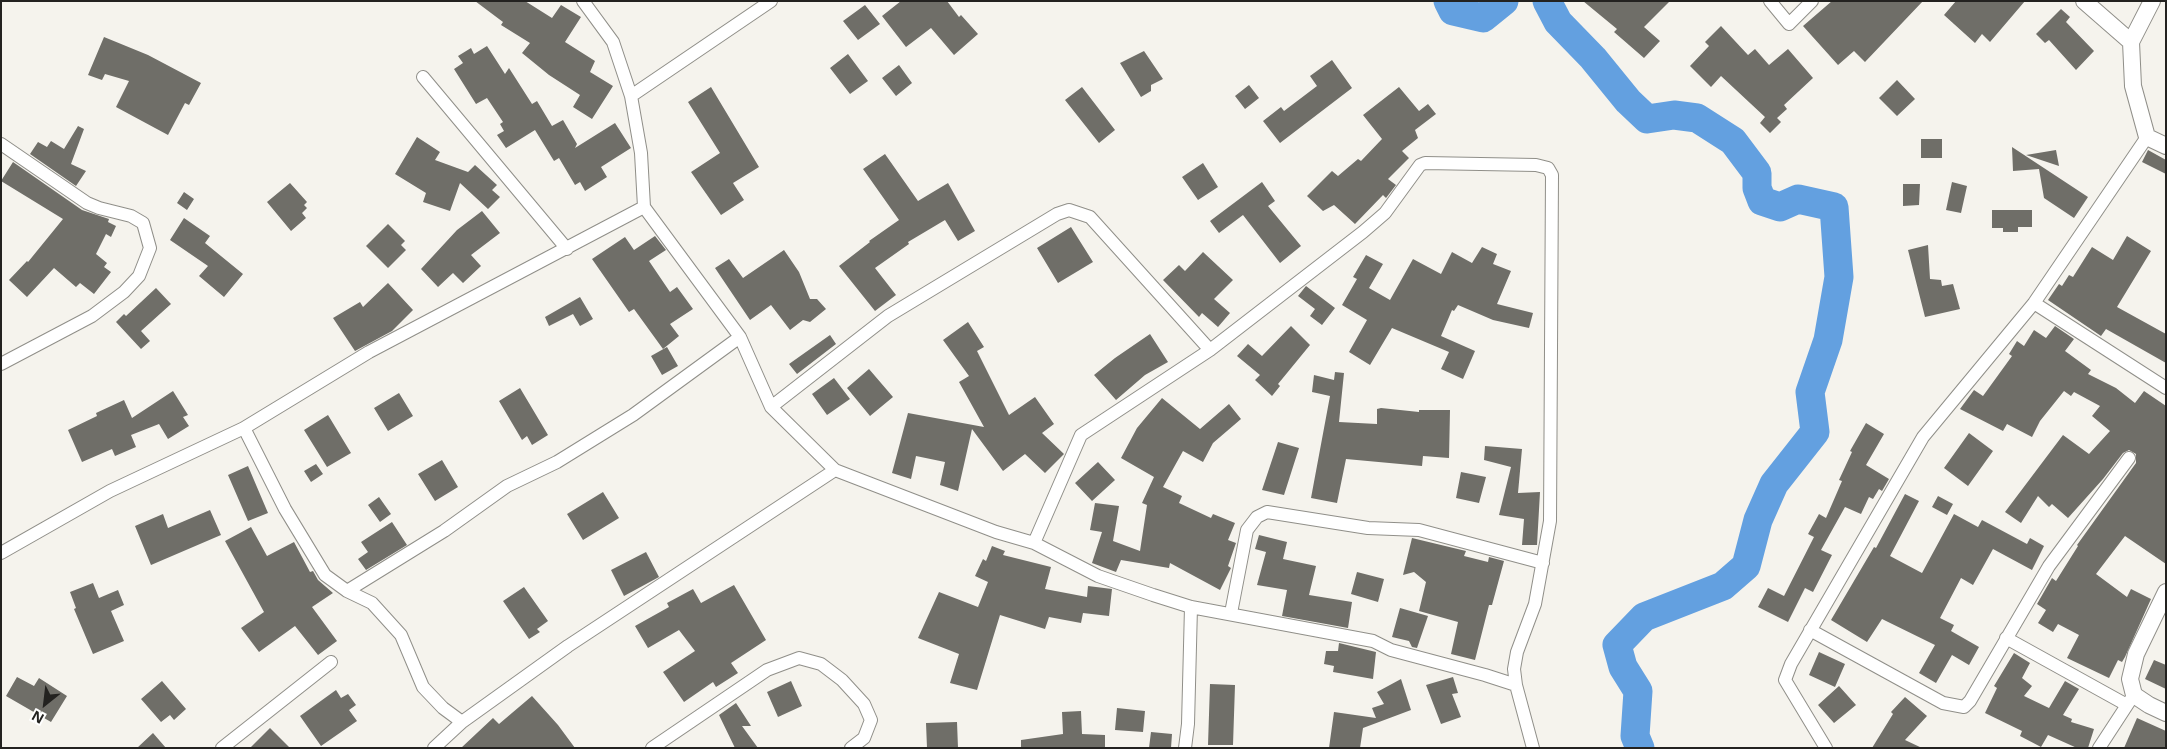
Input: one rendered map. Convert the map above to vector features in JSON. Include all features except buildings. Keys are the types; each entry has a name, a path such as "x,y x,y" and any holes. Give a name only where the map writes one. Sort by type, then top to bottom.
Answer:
{"street":[{"path":"583,1 614,42 631,96 641,153 644,208 740,337 770,407 835,470 996,532 1034,543 1098,576 1191,607 1373,641 1391,650 1516,685"},
{"path":"631,96 771,1"},
{"path":"1770,1 1789,24 1812,1"},
{"path":"2084,1 2131,42"},
{"path":"2152,1 2131,42 2133,86 2147,137 2166,146"},
{"path":"423,77 567,249"},
{"path":"1826,748 1785,680 1791,664 1923,437 2034,302 2147,137"},
{"path":"1,144 87,203 131,216 144,223 150,248 139,276 124,292 92,316 1,364"},
{"path":"1034,543 1081,436 1210,350 1385,213 1420,165 1425,163 1536,165 1548,168 1552,176 1550,512 1535,604 1517,652 1514,669 1516,685 1533,748"},
{"path":"1,553 110,491 244,428 369,352 644,208"},
{"path":"770,407 888,316 1057,214 1069,210 1090,217 1210,350"},
{"path":"2034,302 2166,388"},
{"path":"347,591 444,531 507,486 557,462 633,416 740,337"},
{"path":"244,428 286,509 325,575 347,591 372,603 401,635 423,687 443,708 462,722"},
{"path":"1810,630 1943,703 1964,707 1970,702 2048,566 2130,458"},
{"path":"434,748 462,722 568,646 835,470"},
{"path":"1231,613 1247,530 1257,517 1267,512 1368,528 1419,530 1543,563"},
{"path":"2099,748 2131,700 2130,679 2136,654 2166,592"},
{"path":"1185,748 1188,724 1191,607"},
{"path":"2006,638 2131,700 2166,713"},
{"path":"652,748 766,670 799,658 821,664 842,680 864,704 871,720 864,738 851,748"},
{"path":"222,748 331,662"}],"waterway":[{"path":"1448,1 1453,11 1483,18 1504,1"},
{"path":"1547,1 1558,22 1593,58 1628,101 1647,119 1674,115 1697,118 1733,141 1757,173 1757,188 1762,201 1780,207 1798,199 1834,207 1839,277 1828,340 1810,392 1815,432 1774,484 1758,520 1746,566 1723,586 1644,617 1617,645 1623,667 1638,691 1635,736 1640,748"}]}
